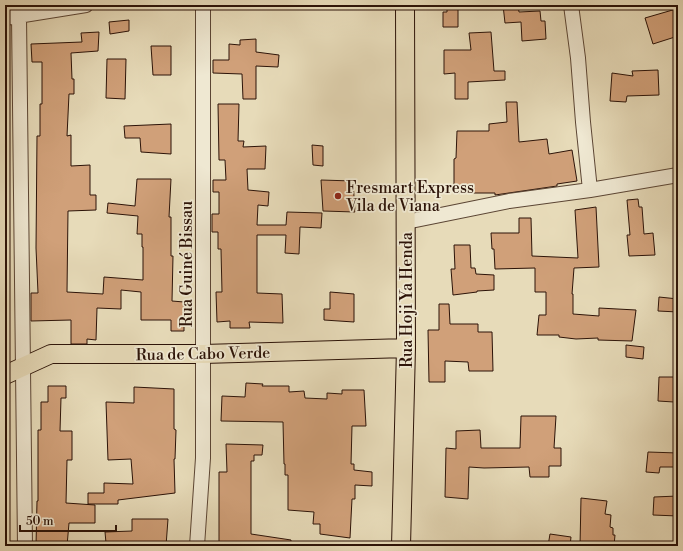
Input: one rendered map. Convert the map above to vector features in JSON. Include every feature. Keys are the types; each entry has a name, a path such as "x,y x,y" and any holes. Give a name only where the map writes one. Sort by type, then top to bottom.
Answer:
{"main road":[{"name":"Rua Hoji Ya Henda","path":"401,546 406,348 405,5"},
{"name":"Rua de Cabo Verde","path":"5,376 51,354 203,354 406,348"}],"street":[{"path":"5,18 18,10 86,5"},
{"name":"Rua Guiné Bissau","path":"197,546 202,458 203,5"},
{"path":"571,5 578,58 590,190"},
{"path":"18,10 22,367 26,520 25,546"},
{"path":"406,222 509,201 590,190 678,175"}],"building":[{"path":"447,5 458,5 458,27 443,27 443,12 447,12"},
{"path":"503,5 518,5 519,12 540,11 541,21 545,21 546,39 522,41 521,22 505,23"},
{"path":"676,9 678,17 678,36 653,44 645,18"},
{"path":"129,20 129,31 110,34 109,22"},
{"path":"99,32 98,51 71,53 74,94 69,94 67,136 71,135 71,166 90,165 90,195 96,195 96,210 68,211 67,292 103,294 104,277 143,280 142,234 137,234 138,216 107,213 108,203 135,206 137,179 171,179 169,217 171,217 171,256 173,256 172,301 184,302 184,331 171,331 171,320 141,320 141,292 121,290 121,309 97,308 96,340 87,339 87,344 71,344 71,320 31,321 31,293 38,293 36,248 37,136 40,136 42,62 32,62 31,44 82,42 81,33"},
{"path":"491,32 494,71 505,71 505,80 468,82 468,99 455,99 455,73 444,74 444,50 471,50 469,33"},
{"path":"256,39 256,52 279,55 278,67 256,66 256,99 243,99 242,74 213,73 213,60 229,60 229,44 240,45 240,40"},
{"path":"151,46 171,46 171,75 153,75"},
{"path":"107,59 126,59 125,99 106,98"},
{"path":"658,70 659,95 627,96 626,102 610,101 612,73 633,76 632,71"},
{"path":"506,102 517,102 519,142 547,139 549,154 572,150 577,181 557,184 557,186 495,195 495,193 454,193 454,159 456,158 457,131 489,131 489,124 507,122"},
{"path":"218,104 239,104 238,141 244,141 243,147 266,146 265,169 247,169 248,190 269,192 268,206 258,205 257,225 286,225 287,212 322,213 321,228 300,227 299,254 285,253 286,235 257,235 257,293 282,294 283,323 249,322 250,328 230,328 230,321 217,322 216,292 222,292 221,249 218,249 218,232 212,232 212,214 219,214 219,192 213,192 213,180 226,180 225,160 219,160"},
{"path":"171,124 171,154 141,152 140,138 125,138 124,126"},
{"path":"312,145 323,146 323,166 313,165"},
{"name":"Fresmart Express Vila de Viana","path":"321,180 353,181 355,212 323,211"},
{"path":"638,199 639,207 642,207 644,234 653,233 655,255 629,256 627,235 630,235 627,200"},
{"path":"596,207 599,267 574,268 572,294 573,314 599,316 599,308 636,310 632,341 598,340 598,338 576,339 559,337 559,335 537,335 539,315 546,315 546,292 535,292 535,268 495,269 494,249 492,249 491,233 519,233 519,218 531,218 532,256 578,258 575,210"},
{"path":"454,245 470,245 471,268 475,268 476,274 494,275 494,290 453,295 451,269 455,269"},
{"path":"330,292 354,294 354,322 324,320 324,309 330,309"},
{"path":"659,297 678,299 678,312 658,311"},
{"path":"439,304 449,304 450,324 478,324 478,332 492,332 493,371 469,371 468,362 445,361 445,382 429,382 428,330 439,330"},
{"path":"626,345 644,347 643,359 626,357"},
{"path":"659,377 678,377 678,387 675,387 674,402 658,401"},
{"path":"246,383 263,384 262,386 289,386 289,392 304,391 305,398 327,399 327,393 342,394 342,390 364,390 366,426 352,426 351,464 354,464 354,470 372,472 372,486 355,485 355,499 352,499 350,538 320,534 320,524 313,524 314,512 288,510 288,475 285,475 283,422 221,421 222,396 245,397"},
{"path":"48,386 66,386 66,398 61,398 60,431 72,431 72,460 67,460 66,503 95,505 95,523 69,523 67,546 36,546 38,501 38,430 41,430 41,402 48,402"},
{"path":"134,387 174,389 174,429 176,430 174,459 175,493 118,500 118,504 88,504 88,493 104,493 104,483 133,484 131,459 108,460 106,402 134,403"},
{"path":"521,416 556,416 554,448 561,448 561,466 549,466 549,477 530,477 529,467 469,467 468,499 445,497 446,448 456,449 456,431 480,430 481,448 520,448"},
{"path":"226,444 263,445 262,455 254,455 254,461 251,461 251,534 291,540 291,546 219,546 219,472 227,472"},
{"path":"648,452 678,453 678,467 660,467 659,473 646,472"},
{"path":"678,496 678,516 653,515 654,497"},
{"path":"581,498 607,501 605,514 611,515 610,527 613,528 613,535 615,535 614,546 580,546"},
{"path":"132,519 168,519 166,546 137,546 137,542 106,543 105,532 132,531"},
{"path":"550,534 571,537 570,546 548,546"}],"place":[{"name":"Fresmart Express Vila de Viana","path":"338,196"}]}
